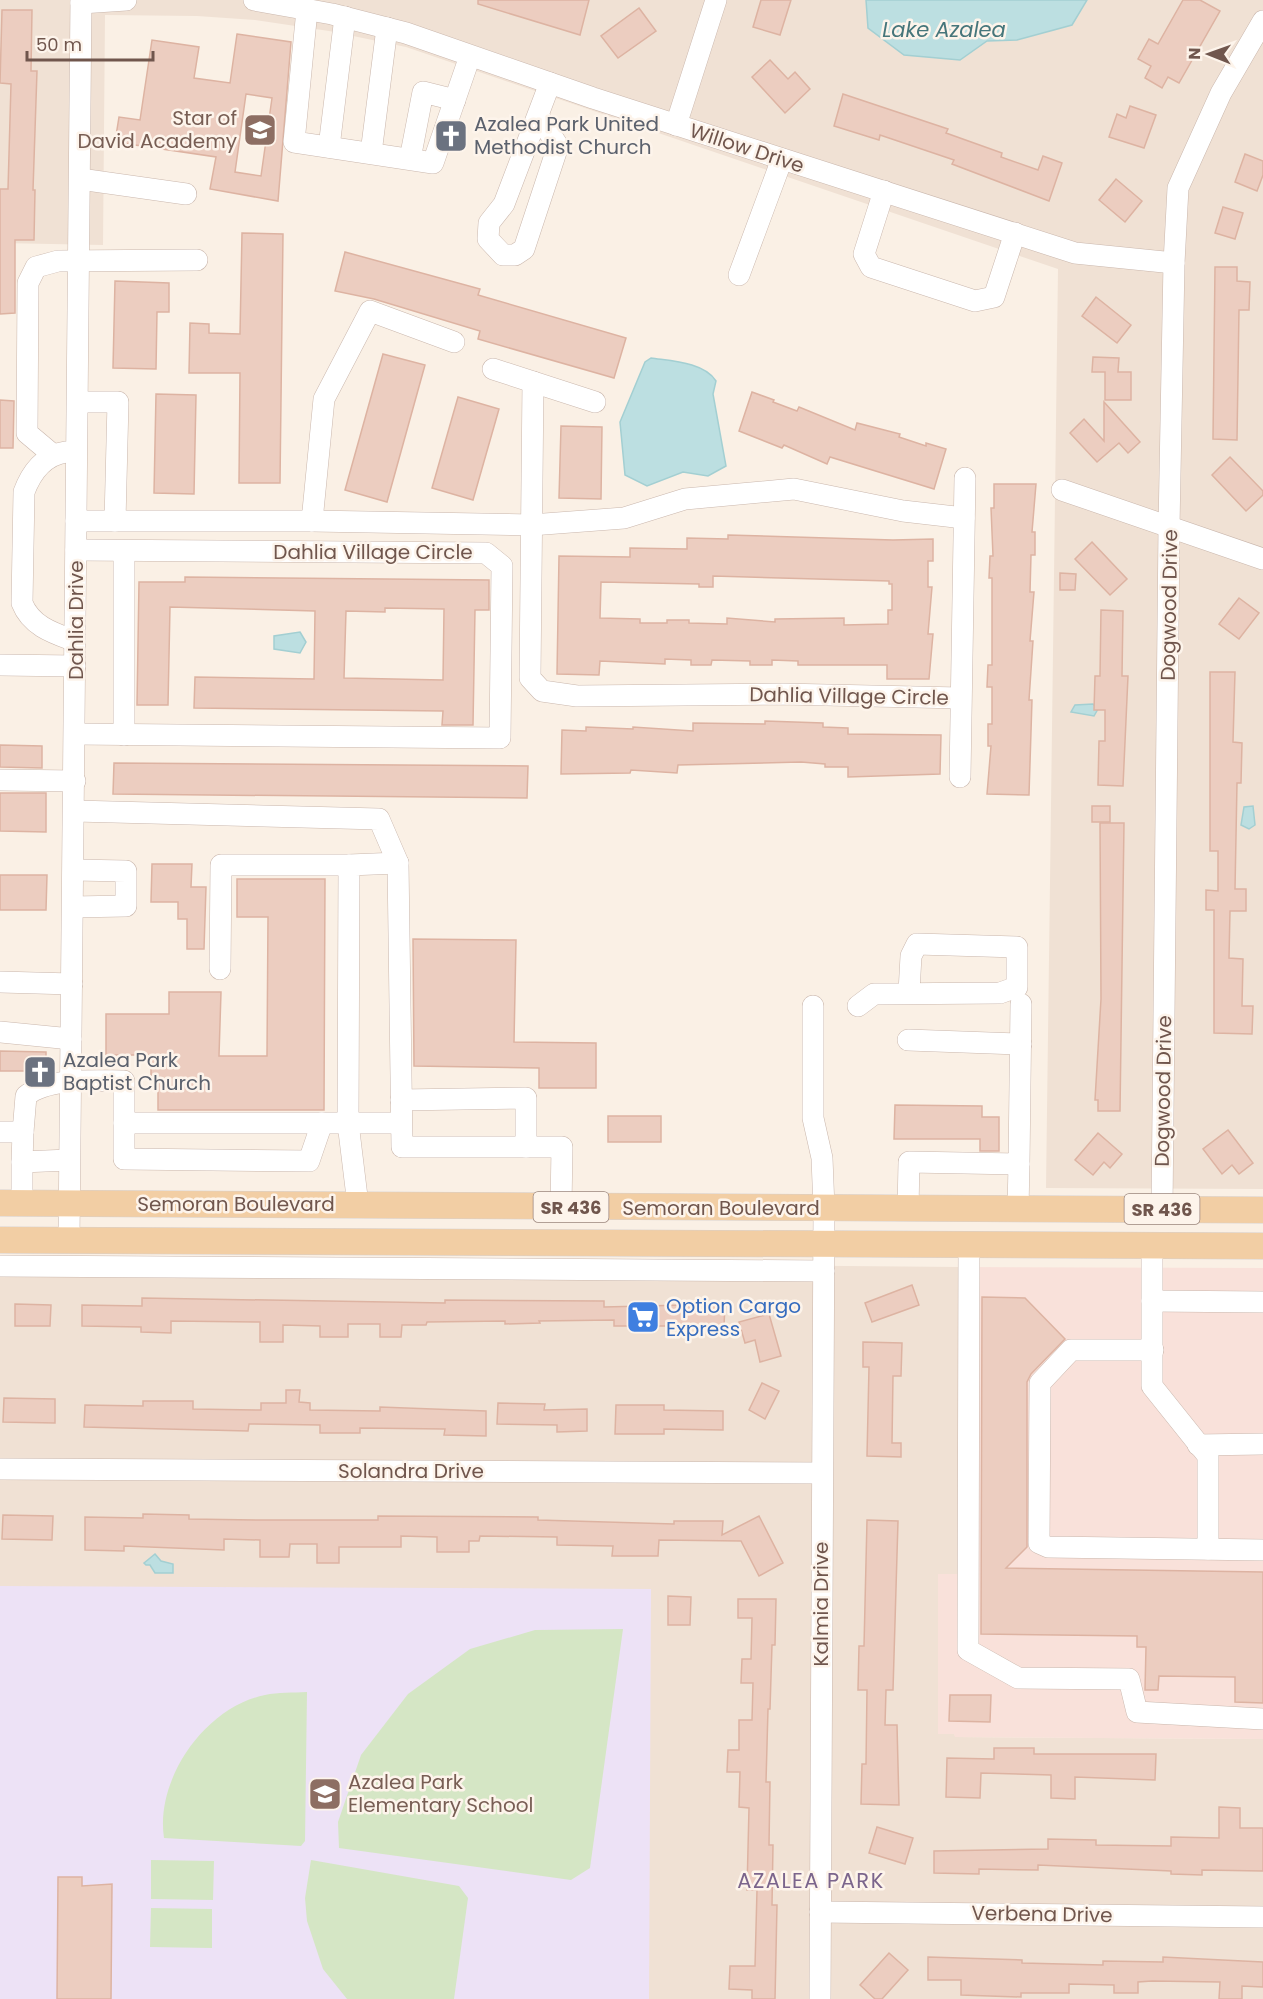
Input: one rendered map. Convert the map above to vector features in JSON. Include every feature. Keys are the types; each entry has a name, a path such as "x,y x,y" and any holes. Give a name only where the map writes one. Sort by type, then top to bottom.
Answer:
{"main road":[{"name":"Semoran Boulevard","path":"11,1203 1263,1210"},
{"name":"Semoran Boulevard","path":"0,1240 1263,1246"}],"street":[{"path":"81,1 126,0"},
{"name":"Willow Drive","path":"254,0 387,28 676,125 1075,253 1174,263"},
{"path":"676,125 716,0"},
{"name":"Dahlia Drive","path":"69,1240 75,811 81,1"},
{"path":"307,10 294,142 433,163 470,56"},
{"path":"329,147 345,18"},
{"name":"Dogwood Drive","path":"1162,1209 1169,527 1174,263 1178,188 1221,93 1263,21"},
{"path":"371,153 387,28"},
{"path":"538,115 558,146 524,249 515,255 503,255 488,239 489,223 504,204 550,83"},
{"path":"411,159 423,92 455,100"},
{"path":"739,274 782,159"},
{"path":"80,178 186,194"},
{"path":"884,191 864,254 871,267 975,301 994,297 1015,233"},
{"path":"52,454 27,434 28,283 36,267 45,263 79,260 197,260"},
{"path":"312,521 324,399 370,311 454,342"},
{"path":"493,369 595,402"},
{"path":"531,525 533,382"},
{"path":"78,402 118,402 115,521"},
{"path":"75,641 34,622 26,615 22,603 24,492 29,477 52,454 77,450"},
{"path":"964,518 965,478"},
{"name":"Dahlia Village Circle","path":"76,521 312,521 531,525 624,518 685,500 794,489 903,512 964,518 960,698 783,694 577,696 542,691 530,678 531,525"},
{"path":"1062,490 1263,559"},
{"name":"Dahlia Village Circle","path":"75,734 500,738 502,566 486,553 76,550"},
{"path":"124,551 124,735"},
{"path":"0,665 75,666"},
{"path":"960,698 960,777"},
{"path":"0,780 75,782"},
{"path":"75,811 379,819 399,863 402,1147 562,1147 561,1207"},
{"path":"220,969 221,866 399,863"},
{"path":"349,865 348,1123 358,1205"},
{"path":"73,907 126,906 126,871 74,870"},
{"path":"858,1006 874,994 1000,993 1017,987 1017,947 918,944 911,956 909,992"},
{"path":"0,982 72,984"},
{"path":"1018,1209 1021,1004"},
{"name":"Kalmia Drive","path":"813,1006 813,1118 822,1158 825,1208 820,1999"},
{"path":"0,1032 71,1039"},
{"path":"908,1040 1021,1044"},
{"path":"11,1203 22,1162 26,1096 33,1090 70,1082 124,1081 124,1159 309,1161 322,1123"},
{"path":"401,1100 526,1098 526,1147"},
{"path":"124,1123 402,1123"},
{"path":"0,1132 23,1132"},
{"path":"22,1162 69,1160"},
{"path":"908,1209 909,1162 1018,1164"},
{"path":"969,1245 968,1650 1018,1678 1130,1679 1137,1712 1263,1719"},
{"path":"1152,1246 1152,1386 1208,1456 1208,1549"},
{"path":"0,1266 824,1271"},
{"path":"1152,1300 1263,1302"},
{"path":"1153,1350 1071,1350 1040,1383 1039,1543 1048,1547 1263,1550"},
{"path":"1198,1444 1263,1444"},
{"name":"Solandra Drive","path":"0,1469 822,1473"},
{"name":"Verbena Drive","path":"820,1912 1263,1917"}],"shaded area":[{"path":"0,0 1263,0 1263,1189 1046,1188 1058,269 406,47 329,31 255,20 197,16 105,15 103,245 0,243"},
{"path":"0,1259 959,1267 958,1574 938,1575 955,1737 1263,1739 1263,1999 0,1999"},
{"path":"959,1267 1263,1268 1263,1739 955,1737 954,1734 938,1734 938,1574 958,1574"},
{"name":"Azalea Park Elementary School","path":"0,1586 651,1589 649,1999 0,1999"}],"green space":[{"path":"623,1629 590,1868 571,1880 339,1848 338,1822 361,1755 408,1694 470,1649 535,1630"},
{"path":"307,1692 305,1841 301,1846 164,1838 163,1815 176,1770 204,1730 223,1714 243,1702 270,1694"},
{"path":"151,1860 214,1861 213,1900 151,1899"},
{"path":"311,1860 459,1886 468,1898 454,1999 347,1999 323,1969 307,1921 305,1898"},
{"path":"151,1908 212,1909 212,1948 150,1947"}],"water":[{"name":"Lake Azalea","path":"866,0 1087,0 1072,25 1017,40 987,41 960,60 904,55 868,28"},
{"path":"651,358 695,366 711,375 716,381 713,394 726,466 708,476 683,472 647,486 625,475 620,422 645,362"},
{"path":"300,632 306,642 300,653 274,649 274,636"},
{"path":"1093,704 1098,709 1094,716 1071,712 1075,705"},
{"path":"1253,806 1255,825 1249,829 1241,825 1244,807"},
{"path":"155,1554 161,1561 173,1564 173,1573 155,1573 150,1565 144,1563"}],"building":[{"path":"478,0 589,0 580,35 478,4"},
{"path":"761,0 791,0 780,35 753,27"},
{"path":"1183,0 1200,0 1220,11 1179,83 1168,77 1162,88 1145,78 1151,66 1138,59 1149,39 1158,44"},
{"path":"639,8 656,31 618,58 601,36"},
{"path":"2,10 32,10 31,71 37,71 33,190 35,190 34,240 15,240 15,313 0,314 0,189 8,189 11,84 0,83"},
{"path":"237,34 291,42 278,201 210,189 216,157 115,142 119,117 140,120 152,40 199,47 194,78 230,83","holes":["246,94 272,98 261,176 235,172"]},
{"path":"770,60 788,79 795,72 810,89 785,113 752,77"},
{"path":"843,94 948,129 946,133 1002,153 1001,157 1038,170 1043,156 1062,163 1049,201 952,164 954,160 880,135 879,140 834,126"},
{"path":"1130,106 1156,115 1144,148 1109,137 1117,114 1126,118"},
{"path":"1245,154 1263,161 1263,175 1257,191 1235,182"},
{"path":"1116,179 1142,201 1125,222 1099,200"},
{"path":"1223,207 1243,213 1235,239 1215,233"},
{"path":"242,233 283,234 280,483 239,483 240,373 189,373 190,323 209,324 209,333 240,334"},
{"path":"345,252 480,289 478,295 626,338 614,378 478,339 480,331 374,299 335,291"},
{"path":"1215,267 1237,267 1237,281 1250,282 1249,310 1239,310 1237,440 1213,439"},
{"path":"115,281 169,283 169,312 157,312 156,369 113,368"},
{"path":"1096,297 1131,325 1117,343 1082,316"},
{"path":"383,354 425,365 387,502 345,490"},
{"path":"1093,357 1119,358 1118,372 1131,372 1131,400 1105,400 1105,372 1092,372"},
{"path":"752,392 797,411 799,407 855,430 857,423 900,434 899,437 926,446 926,443 946,449 934,489 830,457 827,464 784,445 782,448 739,431"},
{"path":"156,394 196,395 194,494 154,493"},
{"path":"458,397 499,409 473,500 432,488"},
{"path":"0,400 14,401 13,448 0,448"},
{"path":"1104,402 1140,442 1128,453 1119,443 1097,462 1070,433 1084,419 1104,441"},
{"path":"561,426 602,427 601,499 559,498"},
{"path":"1230,457 1263,491 1263,495 1246,511 1212,475"},
{"path":"994,484 1036,484 1032,532 1035,532 1035,555 1031,555 1030,592 1034,592 1030,641 1033,641 1029,700 1032,700 1029,795 987,794 991,746 988,746 988,724 992,724 992,687 987,687 988,665 992,665 992,578 989,578 990,556 993,556 991,508 994,508"},
{"path":"728,535 933,539 933,561 928,561 928,587 932,587 928,634 933,634 929,679 887,679 887,665 798,665 798,661 772,660 772,665 750,665 750,661 712,660 711,665 691,665 691,660 665,659 665,664 600,661 599,675 557,674 559,556 630,557 630,548 687,549 687,538 728,539","holes":["713,576 889,581 889,584 892,584 892,610 888,610 888,624 844,625 844,618 775,619 775,622 727,618 727,624 689,623 689,620 640,623 640,619 600,618 601,582 699,584 699,587 713,587"]},
{"path":"1092,542 1127,579 1110,595 1075,559"},
{"path":"1060,573 1076,574 1075,590 1060,590"},
{"path":"185,577 489,580 489,610 475,610 473,725 442,725 443,711 194,708 195,677 314,679 315,611 170,607 168,705 137,705 139,582 185,582","holes":["385,608 444,609 443,680 344,678 346,611 385,612"]},
{"path":"1239,598 1259,613 1239,639 1219,624"},
{"path":"1101,610 1123,611 1122,676 1128,676 1123,786 1098,785 1099,741 1105,741 1105,710 1094,710 1095,676 1100,676"},
{"path":"1210,672 1235,672 1233,742 1242,743 1241,783 1237,783 1235,889 1246,889 1246,911 1230,911 1229,958 1243,959 1242,1006 1253,1006 1252,1034 1214,1033 1214,910 1206,910 1206,890 1218,891 1218,851 1210,851"},
{"path":"765,721 823,723 823,727 848,728 848,734 941,735 940,774 848,777 848,767 825,767 825,764 801,762 678,765 677,773 631,770 630,773 561,774 562,730 586,731 586,727 633,729 633,727 693,731 693,723 765,724"},
{"path":"0,745 42,746 42,768 0,767"},
{"path":"114,763 528,766 527,798 113,794"},
{"path":"0,793 46,793 46,832 0,831"},
{"path":"1092,806 1110,806 1110,822 1092,822"},
{"path":"1100,823 1124,823 1120,1111 1098,1111 1098,1100 1095,1100 1101,999"},
{"path":"152,864 192,864 191,887 206,887 204,949 187,949 187,919 178,919 178,902 151,902"},
{"path":"0,875 47,875 46,910 0,910"},
{"path":"237,879 325,879 324,1110 158,1110 158,1077 151,1077 151,1055 106,1055 106,1014 169,1014 169,992 221,992 219,1056 267,1056 268,917 237,917"},
{"path":"413,939 516,940 514,1042 596,1043 596,1088 539,1088 539,1068 414,1066"},
{"path":"0,1051 46,1052 46,1071 0,1071"},
{"path":"895,1105 982,1106 982,1117 999,1117 999,1151 980,1151 980,1139 894,1139"},
{"path":"608,1116 661,1116 661,1142 608,1142"},
{"path":"1228,1130 1253,1163 1239,1174 1232,1165 1222,1174 1203,1149"},
{"path":"1098,1133 1122,1154 1110,1168 1104,1162 1093,1175 1075,1160"},
{"path":"912,1285 919,1305 872,1322 865,1303"},
{"path":"982,1297 1025,1298 1065,1339 1031,1374 1027,1382 1027,1547 1006,1568 1263,1572 1263,1703 1235,1702 1235,1677 1159,1676 1158,1690 1145,1690 1146,1647 1137,1647 1137,1636 981,1634"},
{"path":"142,1298 445,1303 445,1300 604,1301 604,1307 725,1304 724,1326 614,1326 614,1320 505,1324 505,1321 427,1322 426,1325 402,1325 401,1337 380,1337 380,1324 348,1324 348,1337 320,1337 320,1326 283,1325 283,1342 260,1342 260,1322 171,1321 171,1333 141,1332 141,1327 82,1326 82,1305 142,1306"},
{"path":"15,1304 51,1305 50,1326 15,1326"},
{"path":"769,1314 781,1356 760,1362 755,1340 745,1343 739,1322"},
{"path":"863,1342 902,1343 901,1376 893,1376 892,1443 901,1443 901,1457 867,1456 869,1367 863,1367"},
{"path":"762,1383 779,1391 765,1419 749,1410"},
{"path":"286,1390 300,1390 299,1402 310,1403 310,1410 380,1411 380,1407 486,1411 486,1436 444,1435 445,1429 360,1428 360,1433 320,1433 320,1425 249,1424 248,1431 84,1427 85,1405 143,1406 143,1401 193,1401 193,1409 261,1410 261,1403 286,1403"},
{"path":"4,1398 55,1399 55,1423 3,1422"},
{"path":"498,1403 545,1404 544,1410 587,1409 587,1431 557,1432 557,1425 497,1424"},
{"path":"616,1405 664,1405 664,1410 723,1411 723,1430 664,1429 664,1434 615,1434"},
{"path":"143,1514 189,1515 189,1519 260,1520 378,1520 378,1516 538,1517 538,1520 674,1524 674,1521 723,1521 722,1535 759,1516 783,1563 759,1576 741,1541 659,1540 658,1556 612,1556 613,1546 557,1545 557,1537 480,1536 479,1541 469,1541 469,1552 437,1552 437,1537 401,1536 401,1547 339,1547 339,1563 317,1563 317,1544 290,1544 289,1557 260,1557 260,1540 224,1539 224,1550 124,1546 124,1551 85,1550 85,1517 143,1518"},
{"path":"3,1515 53,1516 52,1540 2,1539"},
{"path":"867,1520 898,1521 893,1690 886,1690 885,1725 897,1725 899,1805 861,1804 862,1764 866,1764 867,1690 858,1690 859,1646 864,1646"},
{"path":"668,1596 691,1597 690,1625 668,1625"},
{"path":"738,1599 776,1599 775,1645 772,1645 770,1709 768,1709 766,1782 770,1782 769,1845 773,1845 772,1905 777,1905 775,1999 752,1999 752,1990 729,1989 730,1966 755,1966 757,1890 747,1890 749,1808 739,1807 740,1772 727,1772 728,1750 739,1750 739,1720 752,1720 753,1683 741,1683 742,1659 751,1659 752,1618 738,1618"},
{"path":"950,1695 991,1695 990,1722 949,1721"},
{"path":"994,1748 1034,1748 1034,1754 1156,1754 1155,1780 1075,1777 1075,1799 1051,1798 1051,1775 981,1773 980,1798 946,1797 947,1758 994,1759"},
{"path":"1219,1807 1240,1808 1240,1828 1263,1828 1263,1871 1202,1870 1202,1875 1171,1874 1171,1871 1038,1865 1038,1870 979,1869 979,1874 934,1873 934,1851 1048,1849 1048,1839 1096,1840 1096,1845 1171,1846 1171,1837 1219,1838"},
{"path":"877,1827 913,1838 905,1864 869,1853"},
{"path":"58,1877 82,1877 82,1886 112,1884 111,1999 57,1999"},
{"path":"889,1953 908,1970 882,1999 875,1999 860,1985"},
{"path":"928,1957 1103,1965 1103,1961 1163,1962 1163,1957 1263,1962 1263,1987 1242,1986 1242,1999 1219,1999 1220,1982 1152,1981 1138,1982 1138,1993 1114,1993 1114,1985 1069,1984 1069,1993 1021,1993 1021,1997 961,1995 961,1980 928,1980"}],"place":[{"name":"Star of David Academy","path":"260,130"},
{"name":"Azalea Park United Methodist Church","path":"451,136"},
{"name":"Azalea Park Baptist Church","path":"40,1072"},
{"name":"Option Cargo Express","path":"643,1317"},
{"name":"Azalea Park Elementary School","path":"325,1794"}],"district":[{"name":"AZALEA PARK","path":"811,1880"}]}
